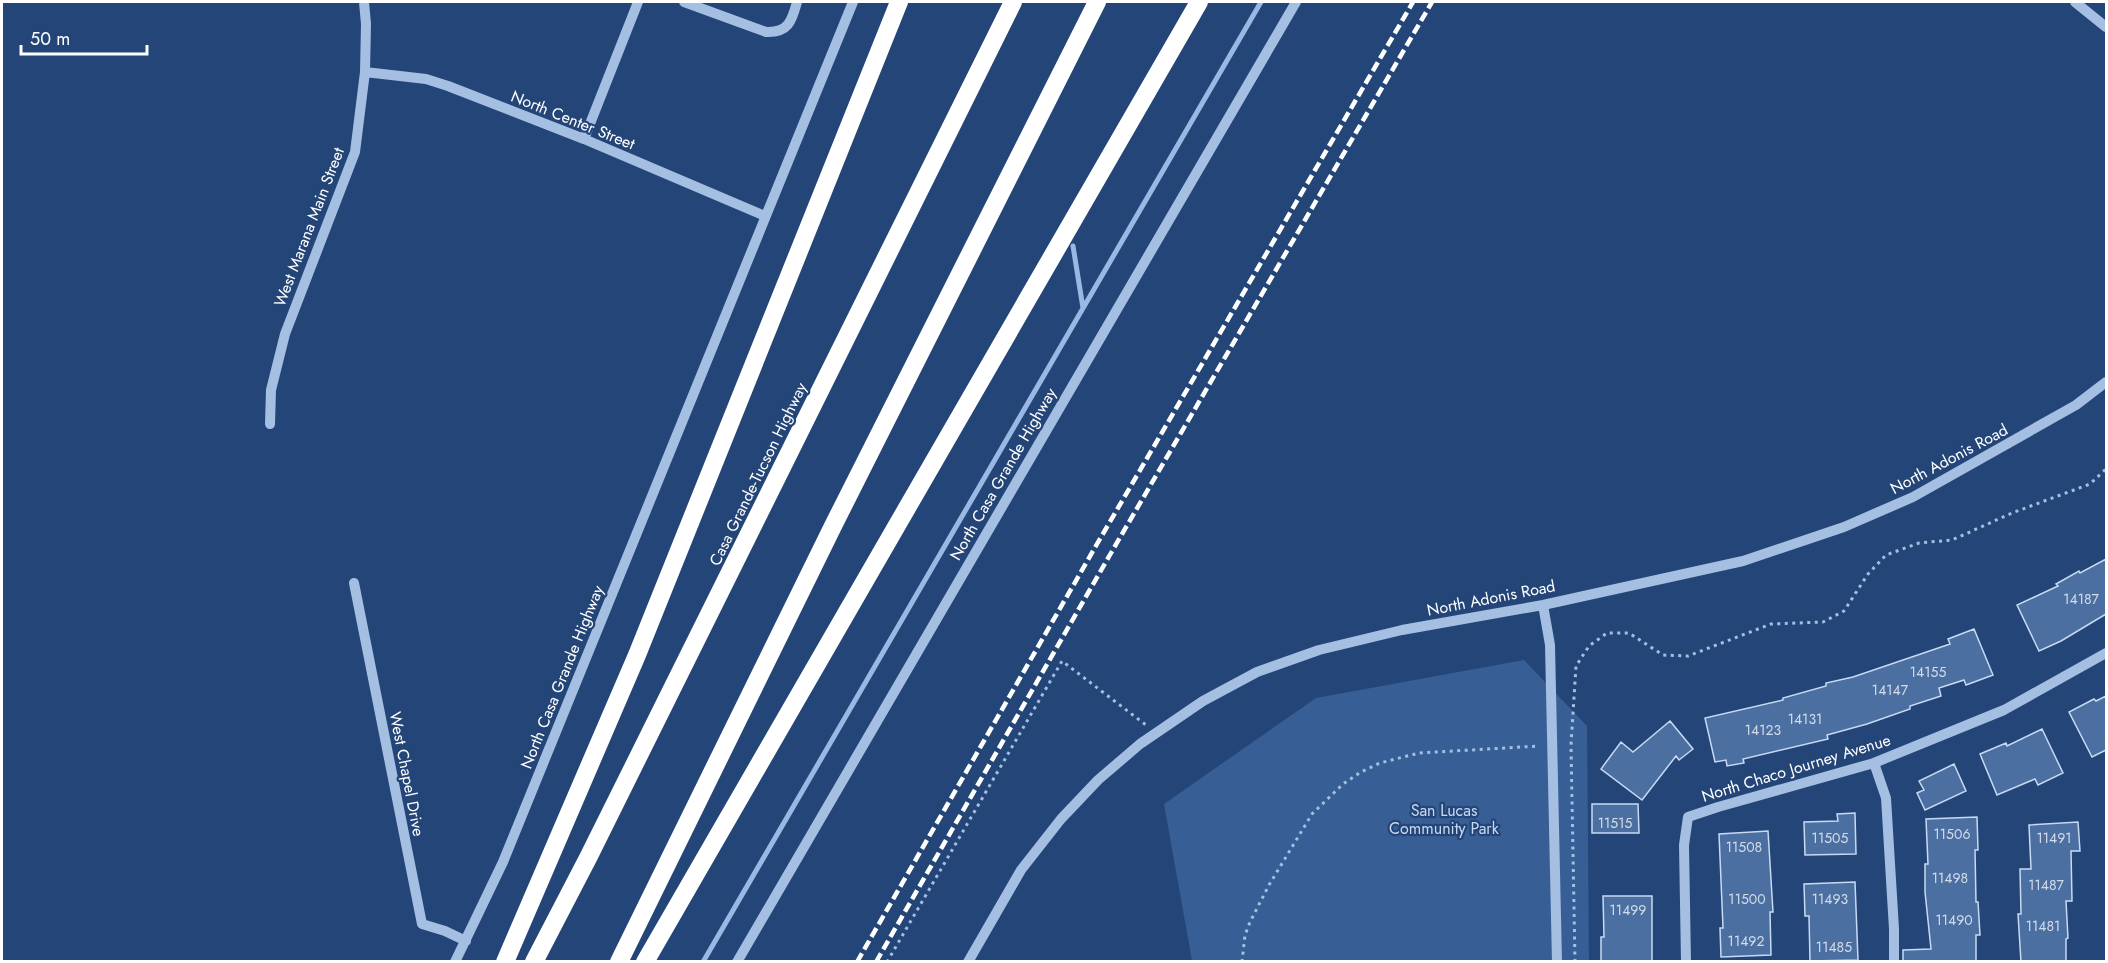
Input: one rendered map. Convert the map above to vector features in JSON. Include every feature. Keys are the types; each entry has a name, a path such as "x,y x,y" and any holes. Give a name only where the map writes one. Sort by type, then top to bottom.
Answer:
{"highway":[{"path":"505,962 637,655 899,2"},
{"name":"Casa Grande-Tucson Highway","path":"534,962 620,794 1013,2"},
{"path":"619,962 833,526 1097,2"},
{"path":"645,962 1199,2"}],"street":[{"name":"West Marana Main Street","path":"270,424 271,390 285,334 355,152 365,72 364,2"},
{"path":"584,139 638,2"},
{"path":"688,2 766,32 782,30 790,23 797,2"},
{"name":"North Casa Grande Highway","path":"456,962 503,862 853,2"},
{"name":"North Casa Grande Highway","path":"737,962 1296,2"},
{"path":"2075,2 2106,27"},
{"name":"North Center Street","path":"365,72 426,79 584,139 765,216"},
{"name":"North Adonis Road","path":"968,962 1021,870 1061,819 1098,780 1140,744 1203,701 1257,672 1319,650 1402,630 1543,604 1743,561 1844,526 1913,497 2076,405 2106,382"},
{"name":"West Chapel Drive","path":"354,583 422,924 466,941"},
{"path":"1543,604 1550,645 1557,962"},
{"name":"North Chaco Journey Avenue","path":"1686,962 1684,845 1688,818 1718,807 1874,763 2004,710 2106,653"},
{"path":"1874,763 1886,798 1894,962"}],"path":[{"path":"1575,962 1571,746 1576,666 1588,646 1607,633 1629,633 1663,655 1688,656 1771,624 1822,622 1844,611 1868,574 1886,555 1918,543 1952,540 2012,513 2090,484 2106,469"},
{"path":"887,962 1062,661 1156,733"},
{"path":"1242,962 1245,934 1269,885 1312,814 1343,784 1380,763 1419,753 1571,746"}],"green space":[{"name":"San Lucas Community Park","path":"1524,660 1587,726 1589,961 1192,961 1164,804 1316,698"}],"building":[{"path":"2106,559 2106,614 2061,641 2039,651 2017,605 2058,586 2056,584"},
{"path":"1974,629 1993,675 1966,685 1964,680 1939,688 1941,696 1867,724 1827,735 1828,739 1743,759 1744,763 1727,766 1726,760 1715,762 1705,718 1783,700 1783,698 1826,686 1826,683 1853,677 1950,644 1948,639"},
{"path":"2106,696 2106,750 2092,757 2069,712 2094,699 2096,701"},
{"path":"1670,721 1693,749 1679,760 1676,756 1642,800 1601,769 1621,742 1633,752"},
{"path":"2042,729 2063,773 2038,785 2035,779 1997,795 1980,754 2006,743 2007,746"},
{"path":"1954,764 1966,791 1925,810 1917,793 1924,790 1919,781"},
{"path":"1592,804 1638,804 1639,833 1592,833"},
{"path":"1855,813 1856,854 1805,855 1804,822 1838,821 1837,814"},
{"path":"1977,817 1976,902 1978,902 1980,935 1976,935 1976,962 1903,962 1903,950 1931,949 1925,892 1925,864 1928,864 1926,819"},
{"path":"2078,822 2080,851 2071,851 2072,901 2066,901 2068,938 2066,939 2066,962 2021,962 2018,914 2021,914 2020,869 2031,869 2029,825"},
{"path":"1768,831 1773,912 1770,912 1771,955 1721,957 1720,928 1723,928 1719,834"},
{"path":"1855,882 1858,960 1810,961 1809,916 1805,916 1804,884"},
{"path":"1603,896 1652,896 1652,962 1601,962 1601,937 1604,937"}],"waterway":[{"path":"703,962 1261,2"},
{"path":"1073,246 1083,308"}],"railway":[{"path":"857,962 1097,544 1413,2"},
{"path":"876,962 1432,2"}]}
